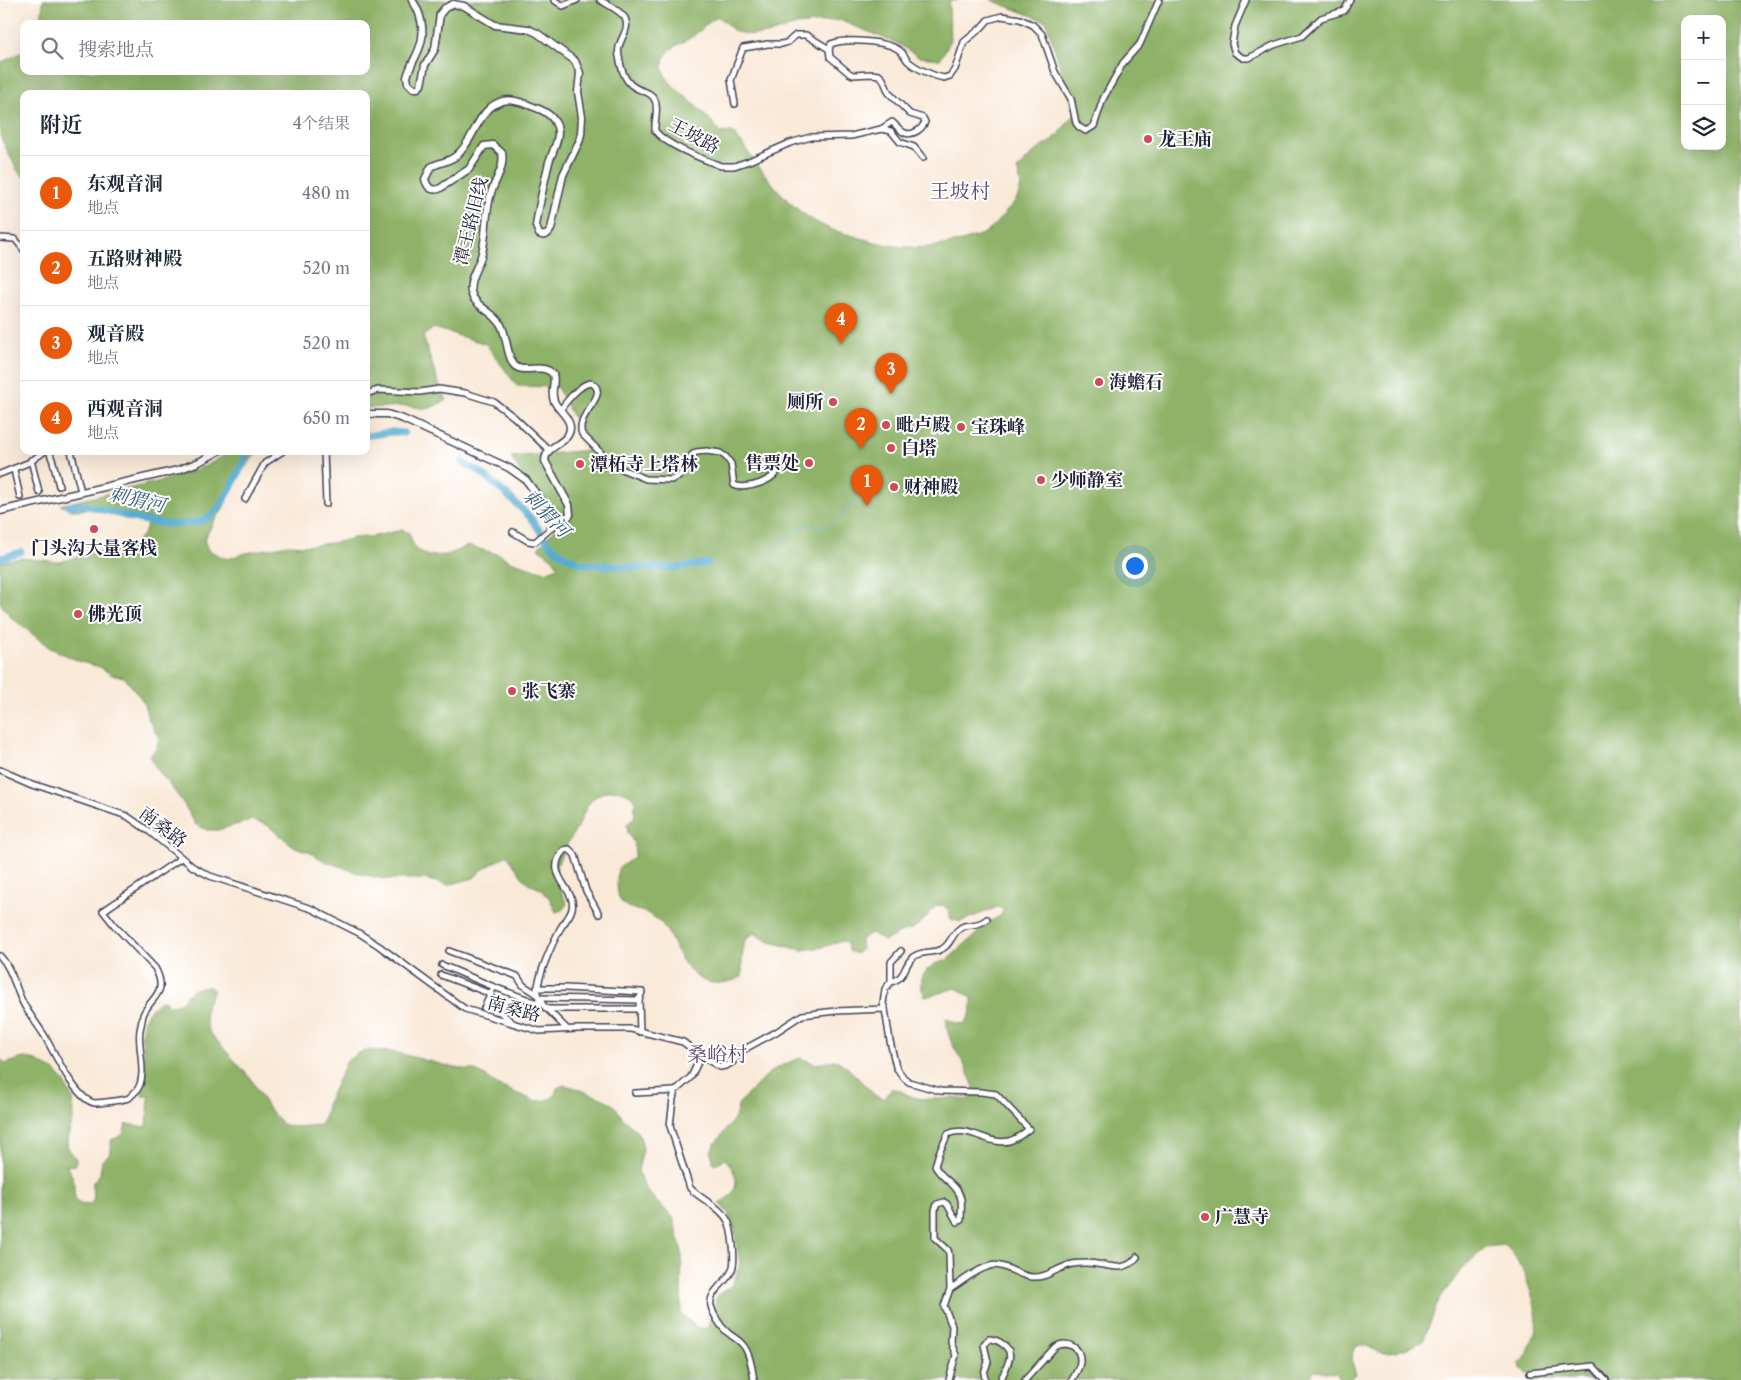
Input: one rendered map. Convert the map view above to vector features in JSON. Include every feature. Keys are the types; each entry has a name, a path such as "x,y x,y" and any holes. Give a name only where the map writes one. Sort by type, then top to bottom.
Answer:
{"main road":[{"name":"潭王路旧线","path":"412,0 419,10 422,34 421,43 407,77 408,83 414,88 418,88 421,85 425,65 435,50 440,14 445,8 453,4 464,6 495,25 528,29 537,33 578,64 580,73 578,92 582,117 582,134 563,175 551,230 548,234 539,234 536,226 547,171 558,133 555,122 549,115 540,110 510,99 499,102 487,110 478,121 466,144 458,154 453,158 430,167 425,179 428,187 433,190 442,188 468,169 484,146 492,145 500,150 503,160 490,194 483,252 471,282 471,293 478,303 493,314 499,322 505,333 511,360 514,365 521,368 544,368 553,374 552,396 554,402 568,421 569,433 549,450"},
{"path":"370,414 387,414 403,419 509,468 526,480 554,517 562,522 568,518 570,508 546,464 545,458 549,450"},
{"path":"0,511 178,470 212,455"}],"street":[{"path":"554,0 563,6 577,0"},
{"name":"王坡路","path":"600,0 618,12 625,20 626,31 618,51 622,70 629,84 649,94 655,100 655,128 657,133 679,147 702,158 723,167 734,166 804,138 851,136 881,129"},
{"path":"881,129 892,122 903,132 910,133 920,129 925,122 924,118 914,116 908,112 890,93 881,77 874,74 853,75 849,73 831,58 829,49 831,44 844,40 878,43 898,49 910,63 944,78 950,76 955,70 964,42 988,20 1002,16 1016,18 1033,24 1039,30 1054,72 1071,100 1076,123 1082,130 1088,130 1094,126 1103,99 1123,63 1140,44 1159,0"},
{"path":"1246,0 1235,26 1232,44 1235,53 1240,57 1246,58 1274,45 1302,36 1320,18 1344,10 1350,0"},
{"path":"735,104 731,80 743,48 782,44 788,42 796,35 806,35 829,49"},
{"path":"881,129 891,131 900,142 914,147 923,158"},
{"path":"0,238 15,239 20,245"},
{"path":"561,409 584,384 590,382 595,385 598,389 597,396 581,423 582,434 614,466 646,479 671,480 680,476 692,455 696,452 720,453 726,457 730,464 734,484 738,488 746,488 767,480 776,474 778,466"},
{"path":"370,393 378,390 420,392 439,389 479,397 494,402 514,417 549,450"},
{"path":"0,474 14,470 40,455"},
{"path":"49,455 53,462 59,486"},
{"path":"72,455 81,492"},
{"path":"245,499 265,463 277,455"},
{"path":"324,455 326,504"},
{"path":"31,460 39,492"},
{"path":"14,470 20,496"},
{"path":"513,532 528,541 534,542 557,522"},
{"name":"南桑路","path":"0,770 32,784 127,816 181,858 210,876 312,909 359,933 458,1006 539,1031 631,1029 683,1042 701,1056 720,1067 733,1062 743,1050 770,1036 802,1015 836,1011 885,1009"},
{"path":"567,1029 545,1007 538,994 556,937 569,918 572,909 571,898 558,874 559,855 564,850 569,849 575,855 586,891 600,914"},
{"path":"0,956 8,966 24,1005 45,1036 61,1067 75,1088 88,1100 95,1103 129,1098 138,1088 141,1080 140,1033 143,1015 159,994 159,977 155,968 103,912 181,858"},
{"path":"949,1380 956,1355 951,1344 952,1326 944,1306 950,1289 949,1254 948,1250 935,1238 935,1210 937,1204 944,1202 947,1204 956,1222 961,1220 961,1199 957,1190 937,1172 935,1166 939,1153 948,1134 958,1130 994,1140 1008,1141 1021,1136 1030,1129 996,1094 940,1091 909,1082 903,1077 896,1067 894,1060 883,1004 885,989 890,982 898,979 903,974 916,955 944,949 959,929 968,925 978,925 987,920"},
{"path":"449,951 517,976 523,985 538,994 639,1000"},
{"path":"890,982 890,962 901,952"},
{"path":"442,966 545,1007 639,1009"},
{"path":"441,975 491,994"},
{"path":"494,987 484,1008 500,1012 513,1023"},
{"path":"538,994 565,988 642,992 639,1000 640,1032"},
{"path":"701,1056 691,1076 676,1091 673,1099 670,1126 690,1188 714,1206 728,1221 732,1241 733,1269 712,1297 711,1305 722,1327 743,1345 752,1368 754,1380"},
{"path":"635,1093 676,1091"},
{"path":"950,1289 991,1265 998,1265 1032,1277 1081,1263 1124,1268 1131,1265 1137,1257"},
{"path":"985,1380 984,1373 988,1362 984,1345 989,1339 996,1339 1008,1348 1010,1353 1009,1362 1002,1380"},
{"path":"1025,1380 1055,1347 1061,1343 1070,1344 1077,1349 1080,1356 1080,1364 1072,1380"},
{"path":"1530,1374 1593,1366 1606,1380"}],"green space":[{"path":"43,0 958,0 949,2 950,42 940,59 919,57 899,44 839,20 796,25 769,34 752,35 736,32 717,16 693,36 673,48 663,61 665,75 670,82 702,111 721,133 733,132 775,186 799,210 813,220 837,231 894,246 933,247 962,241 990,230 1017,198 1020,183 1017,170 1033,153 1053,140 1075,114 1046,21 991,0 1741,0 1741,1380 1531,1380 1530,1374 1519,1367 1519,1363 1527,1355 1535,1333 1537,1321 1535,1306 1518,1261 1512,1252 1503,1245 1486,1247 1461,1270 1439,1300 1423,1341 1388,1353 1380,1352 1364,1345 1356,1345 1352,1359 1356,1374 1349,1380 1341,1379 1335,1373 1315,1371 1311,1375 1310,1380 0,1380 0,1058 5,1064 19,1059 32,1059 55,1071 64,1081 73,1100 74,1116 67,1140 68,1148 76,1159 76,1165 66,1166 73,1180 76,1200 86,1205 91,1204 94,1199 93,1182 100,1174 102,1161 110,1152 111,1140 123,1135 126,1124 147,1127 149,1096 142,1096 145,1064 142,1029 147,1014 162,1000 166,1001 167,1006 180,1003 191,991 197,988 210,987 214,991 208,1001 205,1012 206,1023 211,1034 251,1079 268,1108 282,1124 292,1127 320,1125 325,1116 328,1101 347,1061 358,1053 371,1050 398,1053 455,1068 473,1070 484,1075 497,1085 535,1101 547,1100 555,1096 557,1088 564,1085 576,1088 606,1100 615,1106 623,1119 636,1130 641,1139 643,1149 638,1170 640,1177 654,1199 673,1217 682,1252 681,1314 698,1328 705,1329 709,1325 717,1296 733,1284 740,1264 734,1228 728,1213 719,1203 726,1199 735,1189 735,1177 725,1159 714,1165 711,1152 714,1145 735,1118 739,1103 769,1073 800,1058 816,1064 834,1060 838,1061 848,1068 876,1096 885,1099 891,1089 922,1099 952,1098 966,1100 972,1098 974,1087 965,1066 952,1044 946,1018 958,1024 965,1023 971,1011 972,997 956,988 925,997 922,989 922,977 935,964 947,960 991,921 1000,916 1004,910 998,907 960,922 951,919 948,910 943,905 936,906 921,923 912,929 884,941 871,933 861,939 862,949 857,954 849,951 846,942 841,941 824,947 802,950 770,942 754,933 745,940 742,957 742,977 721,983 712,983 696,976 689,970 662,924 653,916 623,904 619,897 617,886 618,869 635,856 634,843 628,833 627,825 635,816 634,809 637,802 633,797 622,791 604,792 593,799 586,808 557,865 556,879 567,904 562,910 556,912 550,899 541,889 531,885 522,877 507,855 482,870 474,878 448,885 425,879 385,879 361,874 325,861 295,847 267,825 253,820 218,830 207,830 196,825 182,801 155,766 150,755 156,749 159,739 148,718 143,701 124,677 112,675 100,667 81,662 50,648 12,618 0,603 0,562 20,558 60,562 94,552 121,551 131,546 141,537 145,532 148,518 102,509 72,510 60,505 165,480 206,466 225,455 255,455 237,478 222,511 214,521 204,540 208,550 227,559 246,553 288,545 307,546 338,542 402,530 409,533 415,549 428,556 447,555 468,546 501,555 510,561 545,572 558,567 553,559 538,548 555,529 511,457 590,450 557,387 517,386 486,344 434,328 423,336 438,382 447,400 428,409 407,406 370,408 370,90 20,90 20,173 0,136 0,63 20,53 20,75 370,75 370,20 41,20"}],"waterway":[{"name":"刺猬河","path":"370,435 392,432 404,433"},
{"name":"刺猬河","path":"69,506 89,506 155,523 194,523 205,519 218,508 233,484 247,455"},
{"name":"刺猬河","path":"462,462 479,471 507,495 530,517 549,544 562,554 582,564 675,568 708,563"},
{"path":"769,550 805,525 827,527 842,517 863,484 871,482 889,483"},
{"name":"刺猬河","path":"0,558 21,552"}],"place":[{"name":"龙王庙","path":"1148,139"},
{"name":"西观音洞","path":"841,344"},
{"name":"海蟾石","path":"1099,382"},
{"name":"观音殿","path":"891,394"},
{"name":"厕所","path":"833,402"},
{"name":"毗卢殿","path":"886,425"},
{"name":"宝珠峰","path":"961,427"},
{"name":"白塔","path":"891,448"},
{"name":"五路财神殿","path":"861,449"},
{"name":"售票处","path":"809,463"},
{"name":"潭柘寺上塔林","path":"580,464"},
{"name":"少师静室","path":"1041,480"},
{"name":"财神殿","path":"894,487"},
{"name":"东观音洞","path":"867,506"},
{"name":"门头沟大量客栈","path":"94,529"},
{"name":"佛光顶","path":"78,614"},
{"name":"张飞寨","path":"512,691"},
{"name":"广慧寺","path":"1205,1217"}],"district":[{"name":"王坡村","path":"960,191"},
{"name":"桑峪村","path":"717,1054"}]}
